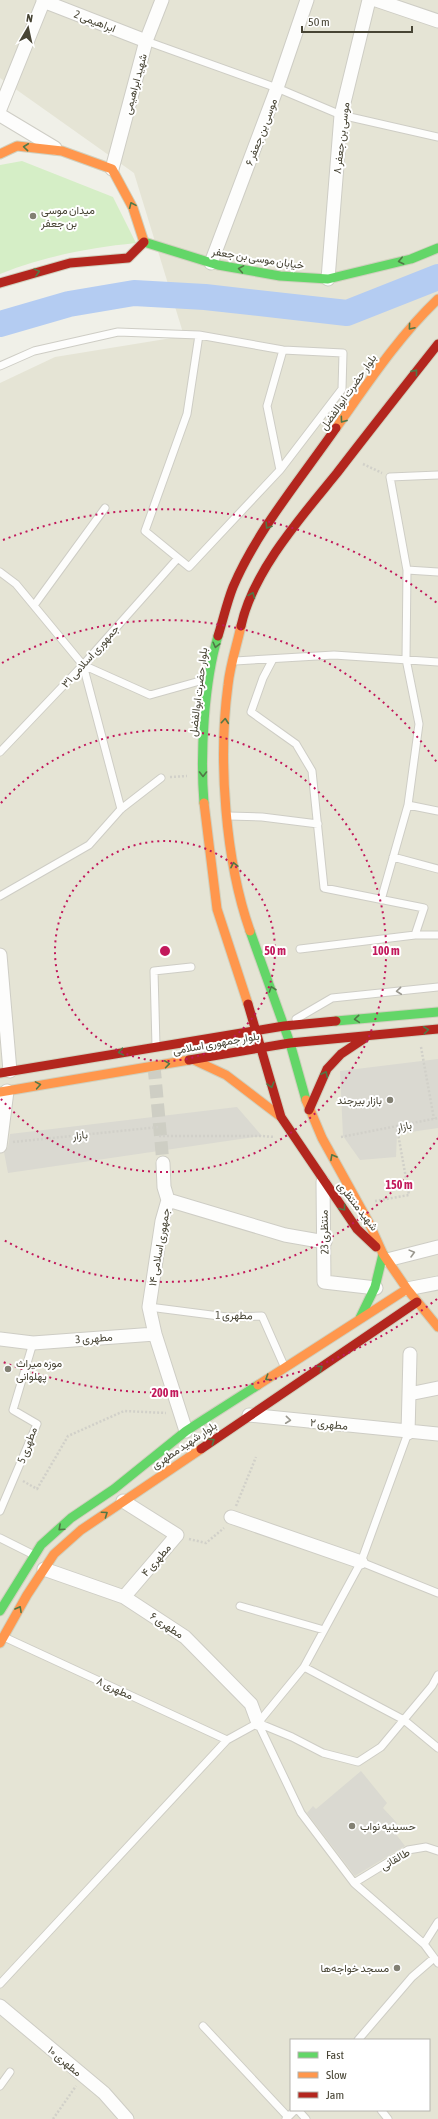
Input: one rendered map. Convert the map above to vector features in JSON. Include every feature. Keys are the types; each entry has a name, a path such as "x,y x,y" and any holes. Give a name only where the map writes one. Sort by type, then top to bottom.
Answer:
{"main road":[{"path":"0,154 17,146 62,151 112,170 133,208 144,242 128,258 70,263 0,283"},
{"name":"خیابان موسی بن جعفر","path":"144,242 211,263 280,276 328,279 411,259 438,248"},
{"name":"بلوار حضرت ابوالفضل","path":"256,1030 217,909 209,854 203,775 203,742 209,679 215,645 233,587 249,556 277,512 366,389 391,350 420,316 438,299"},
{"path":"284,1026 244,914 229,842 224,744 228,684 242,622 252,592 270,562 346,458 438,344"},
{"name":"بلوار جمهوری اسلامی","path":"5,1072 284,1026 438,1012"},
{"name":"شهید منتظری","path":"284,1026 309,1110 322,1138 359,1204 385,1257"},
{"name":"بلوار جمهوری اسلامی","path":"4,1091 194,1060 261,1047 438,1029"},
{"name":"شهید منتظری","path":"256,1030 281,1117 323,1182 357,1229 385,1257"},
{"path":"309,1110 327,1069 340,1054 367,1037"},
{"path":"194,1060 226,1075 281,1117"},
{"path":"358,1321 376,1288 385,1257"},
{"path":"385,1257 407,1289 438,1327"},
{"name":"بلوار شهید مطهری","path":"0,1611 42,1545 71,1518 114,1489 186,1432 407,1289"},
{"name":"بلوار شهید مطهری","path":"2,1640 54,1554 81,1530 418,1302"}],"street":[{"name":"شهید ابراهیمی","path":"112,170 146,41 162,0"},
{"name":"موسی بن جعفر ۶","path":"211,263 277,88 307,0"},
{"name":"موسی بن جعفر ۸","path":"328,279 341,115 369,0"},
{"path":"376,0 438,22"},
{"name":"ابراهیمی 2","path":"44,1 146,41"},
{"path":"0,109 44,1"},
{"path":"0,114 62,151"},
{"path":"0,955 5,1072"},
{"path":"0,1145 4,1091"},
{"name":"جمهوری اسلامی ۱۴","path":"149,1307 162,1221 168,1200 164,1187 163,1163"},
{"name":"منتظری 23","path":"323,1182 325,1242 324,1282 376,1288"},
{"path":"168,1200 285,1235 325,1242"},
{"path":"385,1257 438,1246"},
{"path":"407,1289 438,1283"},
{"path":"149,1307 155,1334 186,1432"},
{"name":"مطهری 3","path":"0,1339 33,1343 155,1334"},
{"path":"408,1433 410,1354"},
{"path":"409,1394 438,1388"},
{"name":"مطهری ۲","path":"249,1415 408,1433 438,1434"},
{"name":"مطهری ۴","path":"123,1501 177,1535 124,1597"},
{"path":"231,1517 362,1562"},
{"name":"مطهری ۶","path":"44,1569 124,1597 185,1637 251,1704 258,1724"},
{"name":"مطهری ۱۰","path":"0,2006 104,2093 127,2119"}],"lane":[{"path":"146,41 277,88 341,115 438,137"},
{"path":"0,366 34,351 118,332 199,335 283,350 343,353 342,389 280,470 189,567 144,531 187,414 199,335"},
{"path":"280,470 267,406 283,350"},
{"path":"381,900 408,805 420,724 406,659 407,570 390,477 438,475"},
{"path":"35,604 105,508"},
{"name":"جمهوری اسلامی ۳۱","path":"0,752 84,665 178,558"},
{"path":"407,570 438,572"},
{"path":"0,572 16,584 35,604 84,665 121,809"},
{"path":"233,662 334,655 438,662"},
{"path":"273,659 263,678 251,712 296,744 312,772 324,888 424,908 415,935"},
{"path":"84,665 150,695 209,679"},
{"path":"0,896 89,845 121,809 161,778"},
{"path":"408,805 438,811"},
{"path":"227,815 262,817 318,824"},
{"path":"393,857 438,869"},
{"path":"300,949 415,935 438,935"},
{"path":"156,1046 154,971 191,967"},
{"path":"284,1026 332,998 438,987"},
{"name":"مطهری 1","path":"149,1307 227,1317 262,1316 285,1368"},
{"name":"مطهری 5","path":"0,1511 37,1424 13,1410 33,1343"},
{"path":"0,1984 227,1740 258,1724 304,1667 362,1562 408,1433"},
{"path":"0,1538 35,1555"},
{"path":"362,1562 438,1594"},
{"path":"240,1606 324,1630"},
{"name":"مطهری ۸","path":"2,1640 227,1740"},
{"path":"304,1667 404,1720 438,1748"},
{"path":"258,1724 292,1737 323,1753 358,1762 381,1747 432,1686 438,1676"},
{"path":"258,1724 301,1813 354,1883 424,1944 436,1961 412,1977 359,2039"},
{"name":"طالقانی","path":"354,1883 408,1850 426,1846 438,1851"},
{"path":"424,1944 438,1922"},
{"path":"203,2026 287,2118"},
{"path":"0,2086 10,2072"},
{"path":"299,2111 306,2119"},
{"path":"382,2111 388,2119"}],"path":[{"path":"346,458 390,477"},
{"path":"161,778 203,775"},
{"path":"418,1031 434,1119"},
{"name":"بازار","path":"322,1138 397,1128 438,1118"},
{"name":"بازار","path":"0,1145 159,1127"},
{"path":"359,1204 409,1195 397,1128"},
{"path":"160,1136 262,1136 295,1140"},
{"path":"15,1477 37,1489 68,1436 124,1411 143,1413 180,1412"},
{"path":"53,2119 83,2076"}],"shaded area":[{"path":"0,0 438,0 438,2119 0,2119 0,383 55,357 184,336 134,173 0,78"}],"green space":[{"path":"22,161 113,197 136,243 101,247 67,254 33,262 0,274 0,165"}],"building":[{"name":"بازار بیرجند","path":"438,1059 438,1128 397,1134 396,1157 360,1160 343,1136 340,1071"},
{"path":"237,1107 262,1136 8,1173 4,1152 8,1147 10,1134"},
{"name":"حسینیه نواب","path":"361,1771 387,1803 383,1808 397,1823 392,1829 405,1846 355,1876 307,1813 313,1806 316,1809"}],"waterway":[{"path":"0,324 69,304 134,293 205,297 347,313 438,277"}],"tunnel":[{"path":"154,1066 163,1163"}],"traffic: fast":[{"path":"144,242 218,265 280,276 328,279 411,259 438,248"},
{"path":"204,803 204,719 209,675 218,636"},
{"path":"250,931 290,1043 306,1100"},
{"path":"336,1021 438,1012"},
{"path":"360,1318 375,1287 383,1254"},
{"path":"0,1611 41,1545 71,1518 114,1489 186,1431 258,1385"}],"traffic: slow":[{"path":"0,154 17,146 62,151 112,169 133,208 144,242"},
{"path":"336,428 397,345 423,314 438,299"},
{"path":"241,626 228,685 225,714 224,777 229,841 241,903 250,931"},
{"path":"204,803 217,909 248,1004"},
{"path":"0,1092 189,1060"},
{"path":"194,1060 226,1075 281,1117"},
{"path":"306,1100 322,1138 369,1223 383,1254 407,1289 438,1327"},
{"path":"258,1385 407,1289"},
{"path":"0,1643 27,1595 54,1554 81,1530 201,1449"}],"traffic: jam":[{"path":"0,283 70,263 128,258 144,242"},
{"path":"241,626 247,605 256,585 280,545 438,344"},
{"path":"218,636 233,587 254,546 280,505 336,428"},
{"path":"248,1004 281,1117 357,1229 376,1247"},
{"path":"0,1073 284,1026 336,1021"},
{"path":"189,1060 290,1043 438,1029"},
{"path":"309,1110 327,1069 341,1054 365,1038"},
{"path":"201,1449 417,1302"}],"place":[{"name":"میدان موسی بن جعفر","path":"33,216"},
{"name":"بازار بیرجند","path":"390,1100"},
{"name":"موزه میراث پهلوانی","path":"8,1369"},
{"name":"حسینیه نواب","path":"352,1826"},
{"name":"مسجد خواجه‌ها","path":"397,1968"}]}
